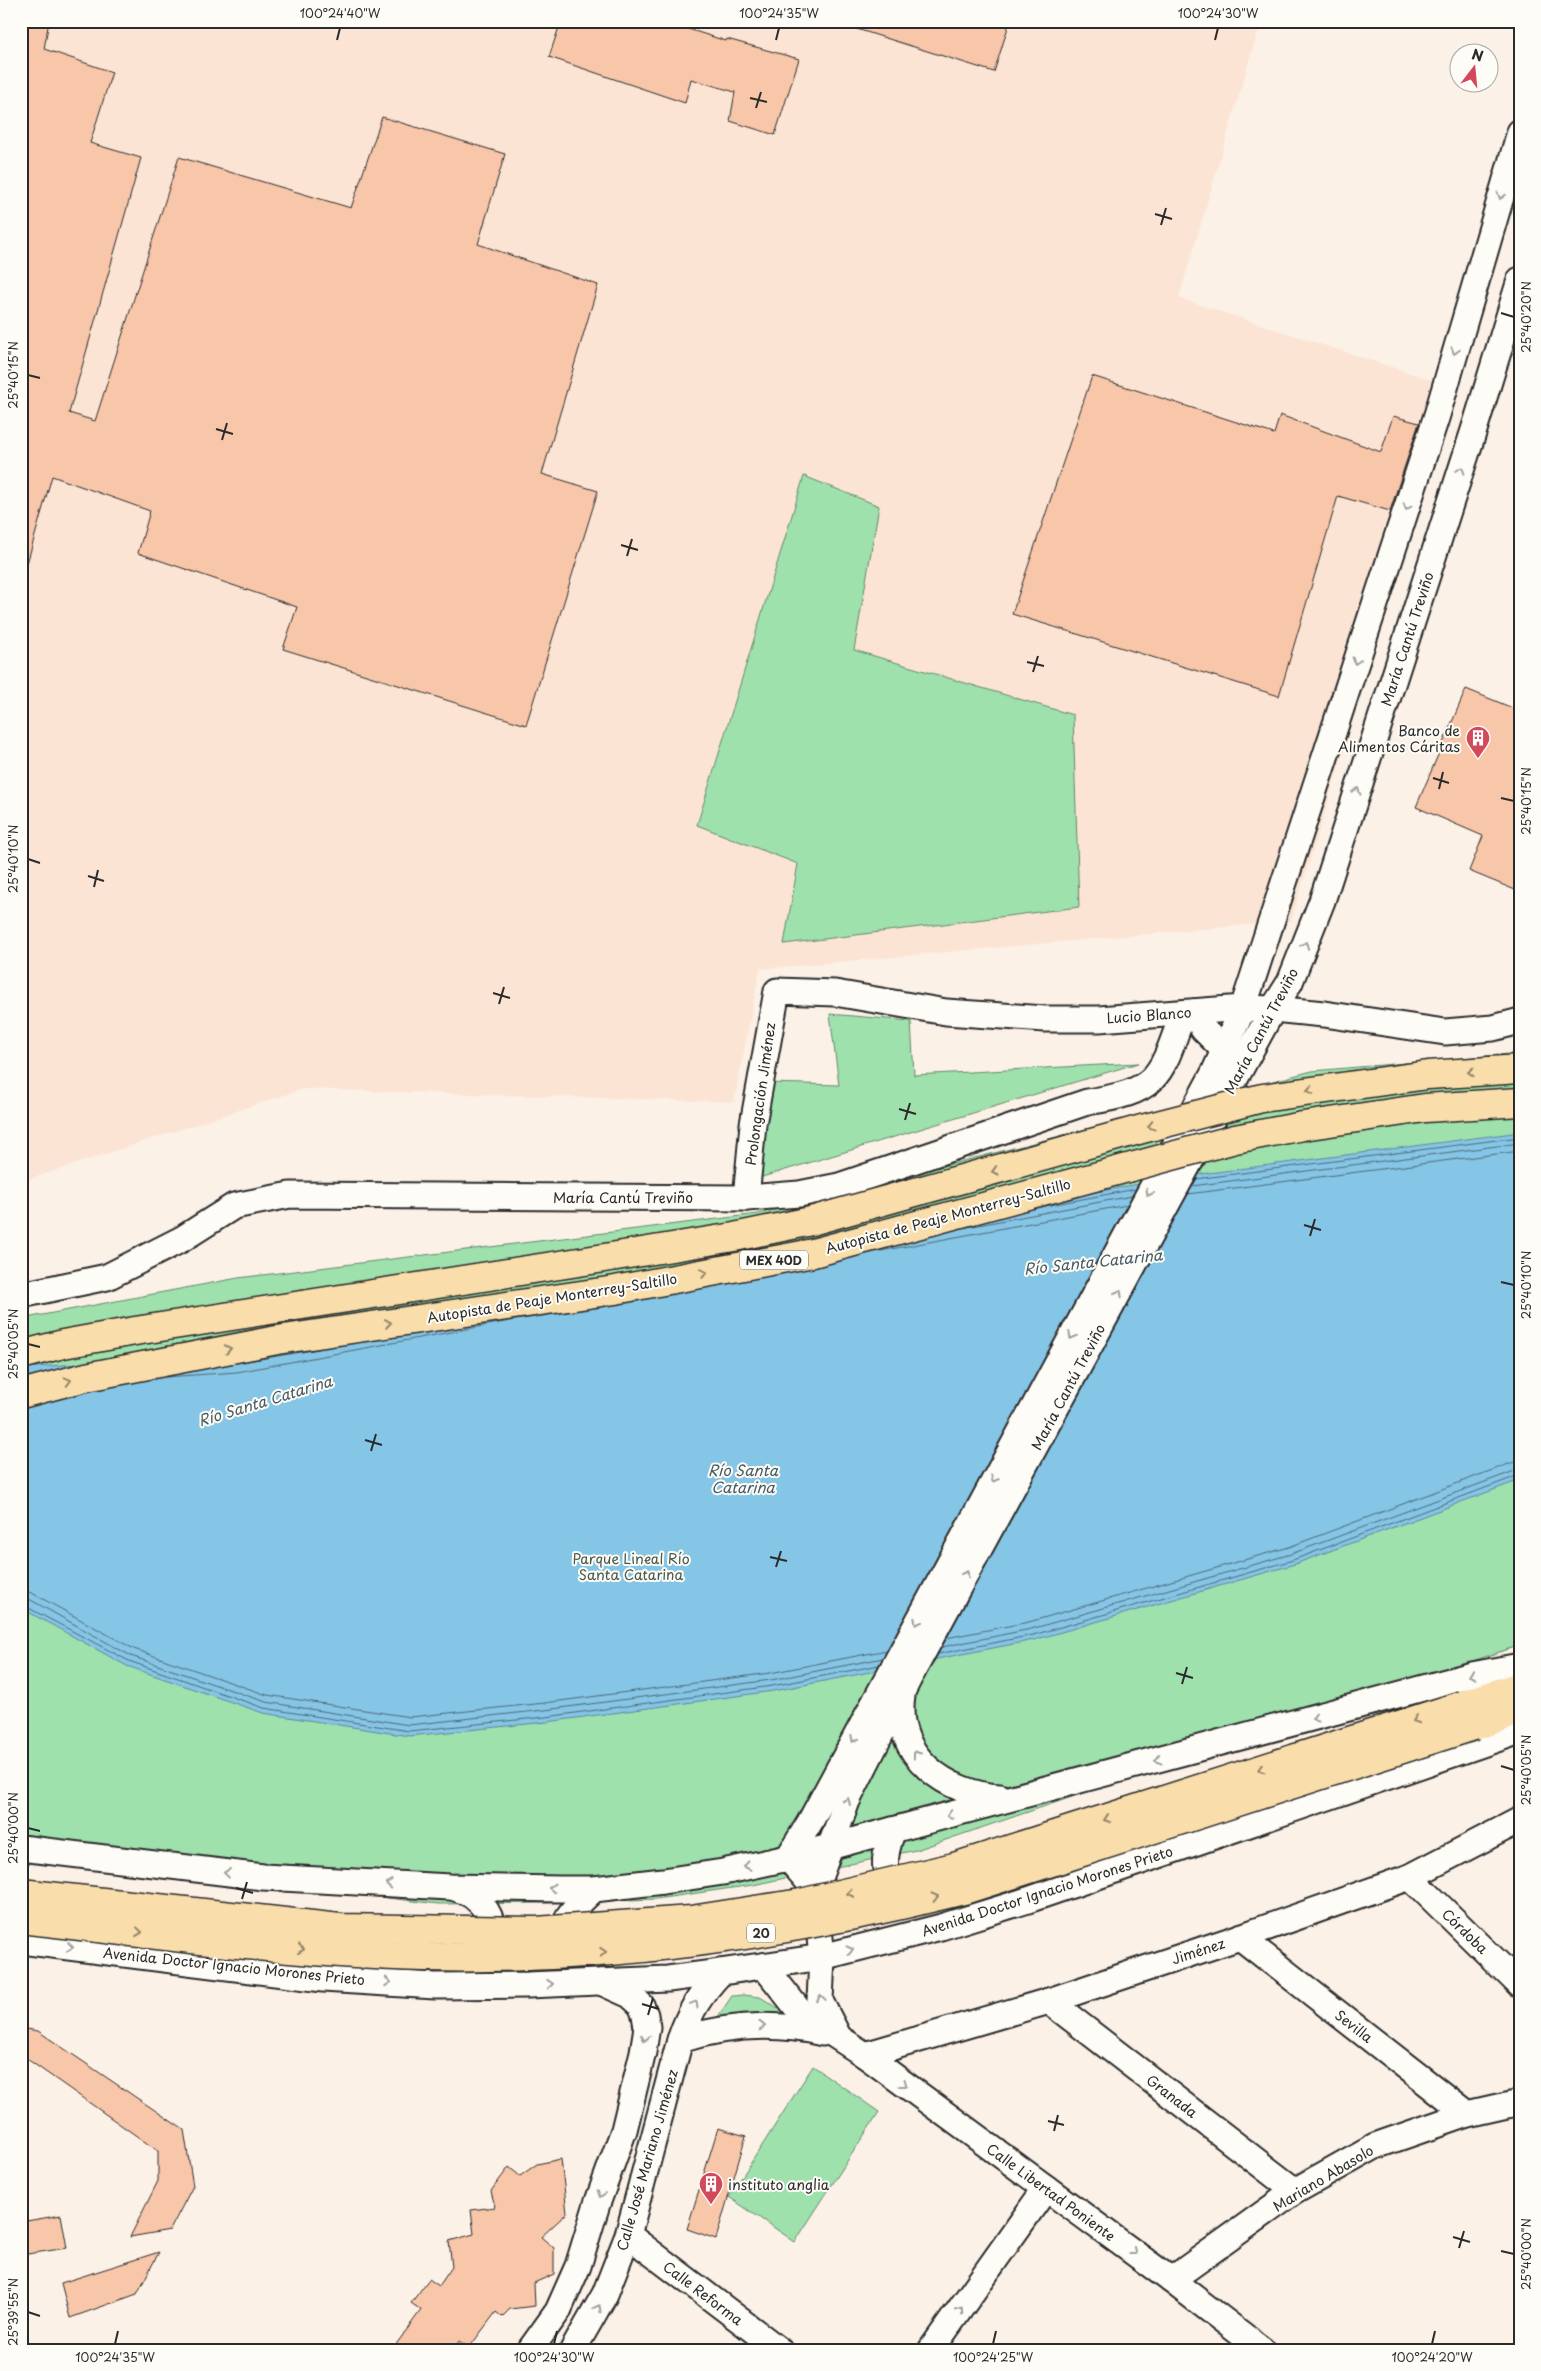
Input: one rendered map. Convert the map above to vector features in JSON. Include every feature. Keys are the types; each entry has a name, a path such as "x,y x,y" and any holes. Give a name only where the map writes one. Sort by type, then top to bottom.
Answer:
{"main road":[{"name":"MEX 40D","path":"21,1355 63,1344 126,1333 734,1237 811,1221 1142,1129 1262,1098 1428,1075 1520,1069"},
{"name":"Autopista de Peaje Monterrey-Saltillo","path":"21,1394 86,1377 277,1340 615,1290 813,1252 1226,1141 1264,1133 1425,1108 1520,1102"},
{"name":"Avenida Doctor Ignacio Morones Prieto","path":"21,1919 310,1950 425,1957 563,1955 732,1939 887,1909 964,1890 1468,1716 1520,1686"},
{"name":"Avenida Doctor Ignacio Morones Prieto","path":"21,1893 340,1928 536,1932 691,1920 801,1903 954,1868 1468,1716 1520,1711"}],"street":[{"name":"María Cantú Treviño","path":"815,1889 847,1801 1224,1077 1225,1051 1243,1008 1437,415 1520,132"},
{"name":"María Cantú Treviño","path":"788,1858 810,1822 877,1696 1224,1077 1290,982 1322,901 1475,427 1520,280"},
{"name":"Lucio Blanco","path":"777,991 835,993 946,1012 1012,1018 1098,1019 1243,1008 1324,1014 1445,1032 1493,1028 1520,1021"},
{"name":"Prolongación Jiménez","path":"746,1198 753,1124 777,991"},
{"name":"María Cantú Treviño","path":"21,1295 108,1278 182,1239 234,1206 290,1195 746,1198 799,1194 839,1186 1087,1102 1144,1074 1183,1013 1203,1029 1225,1051"},
{"path":"21,1848 263,1877 450,1887 594,1889 680,1879 788,1858 1472,1675 1520,1666"},
{"path":"906,1686 900,1711 905,1734 917,1755 933,1773 953,1786 968,1792 984,1796 1020,1797"},
{"name":"Avenida Doctor Ignacio Morones Prieto","path":"21,1941 323,1979 435,1986 528,1986 668,1979 722,1972 822,1957 941,1927 1028,1900 1520,1731"},
{"name":"Jiménez","path":"865,2055 1049,2000 1240,1937 1410,1877 1520,1820"},
{"path":"893,1830 885,1848 885,1868 890,1887 902,1904 941,1927"},
{"path":"788,1858 815,1889"},
{"name":"Córdoba","path":"1410,1877 1520,1985"},
{"path":"435,1986 468,1968 481,1958 489,1945 492,1929 488,1914 480,1900 467,1891 450,1887"},
{"path":"530,2350 558,2311 578,2266 597,2204 624,2130 643,2052 647,2027 646,2014 630,1995 598,1981 574,1963 565,1950 562,1940 564,1924 570,1912 594,1889"},
{"name":"Calle Libertad Poniente","path":"815,1889 822,1957 820,2001 838,2036"},
{"name":"Sevilla","path":"1240,1937 1467,2114"},
{"name":"Calle Libertad Poniente","path":"764,1966 801,2013 865,2055 1171,2280 1262,2350"},
{"name":"Calle José Mariano Jiménez","path":"573,2350 605,2294 628,2235 680,2040 689,2014 702,1992 722,1972"},
{"name":"Granada","path":"1049,2000 1295,2191"},
{"path":"680,2040 707,2031 762,2026 796,2027 838,2036"},
{"name":"Mariano Abasolo","path":"1171,2280 1295,2191 1374,2146 1467,2114 1520,2102"},
{"path":"932,2350 1046,2188"},
{"name":"Calle Reforma","path":"628,2235 779,2350"}],"shaded area":[{"path":"21,21 1261,21 1179,298 1456,388 1291,921 760,969 734,1102 303,1089 21,1182"}],"green space":[{"path":"804,476 879,506 854,650 1073,715 1079,907 784,944 798,864 697,825"},
{"path":"830,1014 911,1021 914,1075 1138,1063 759,1178 769,1083 839,1085"},
{"name":"Río Santa Catarina","path":"1520,1053 1520,1645 916,1850 753,1885 656,1899 548,1903 438,1904 21,1854 21,1319 238,1278 758,1214 1312,1071"},
{"path":"732,1996 760,1997 796,2019 716,2025 719,2015"},
{"path":"813,2066 879,2112 795,2242 729,2197"}],"water":[{"name":"Río Santa Catarina","path":"1520,1132 1520,1480 1295,1564 1034,1640 773,1691 547,1722 409,1736 263,1713 127,1666 21,1608 21,1368 234,1353 1171,1178"}],"building":[{"path":"21,21 49,21 44,49 112,72 90,143 141,158 69,413 95,421 179,157 351,208 382,117 505,154 478,244 598,285 542,474 598,491 526,725 283,649 297,607 138,553 150,511 52,476 26,567 21,566"},
{"path":"561,21 663,21 726,41 727,39 799,59 775,135 730,121 735,92 691,79 685,103 549,57"},
{"path":"844,21 1010,21 994,72 844,25"},
{"path":"1092,376 1274,434 1280,415 1381,452 1393,416 1419,423 1390,511 1338,496 1279,696 1012,614"},
{"name":"Banco de Alimentos Cáritas","path":"1466,689 1520,711 1520,892 1469,871 1483,836 1416,807"},
{"path":"21,2028 38,2031 184,2130 193,2186 170,2230 130,2237 158,2181 158,2151 27,2059 21,2059"},
{"name":"instituto anglia","path":"718,2128 746,2136 716,2239 687,2229"},
{"path":"561,2159 567,2213 541,2237 554,2248 554,2274 534,2283 535,2306 510,2309 502,2317 496,2312 469,2348 459,2341 453,2350 392,2350 421,2310 411,2303 429,2279 439,2286 452,2267 449,2241 474,2234 471,2210 495,2207 491,2191 509,2167 520,2176 537,2164"},
{"path":"61,2215 67,2248 21,2255 21,2222"},
{"path":"159,2252 137,2294 70,2318 61,2283"}],"place":[{"name":"Banco de Alimentos Cáritas","path":"1478,759"},
{"name":"instituto anglia","path":"711,2205"}],"park label":[{"name":"Parque Lineal Río Santa Catarina","path":"631,1566"}]}
